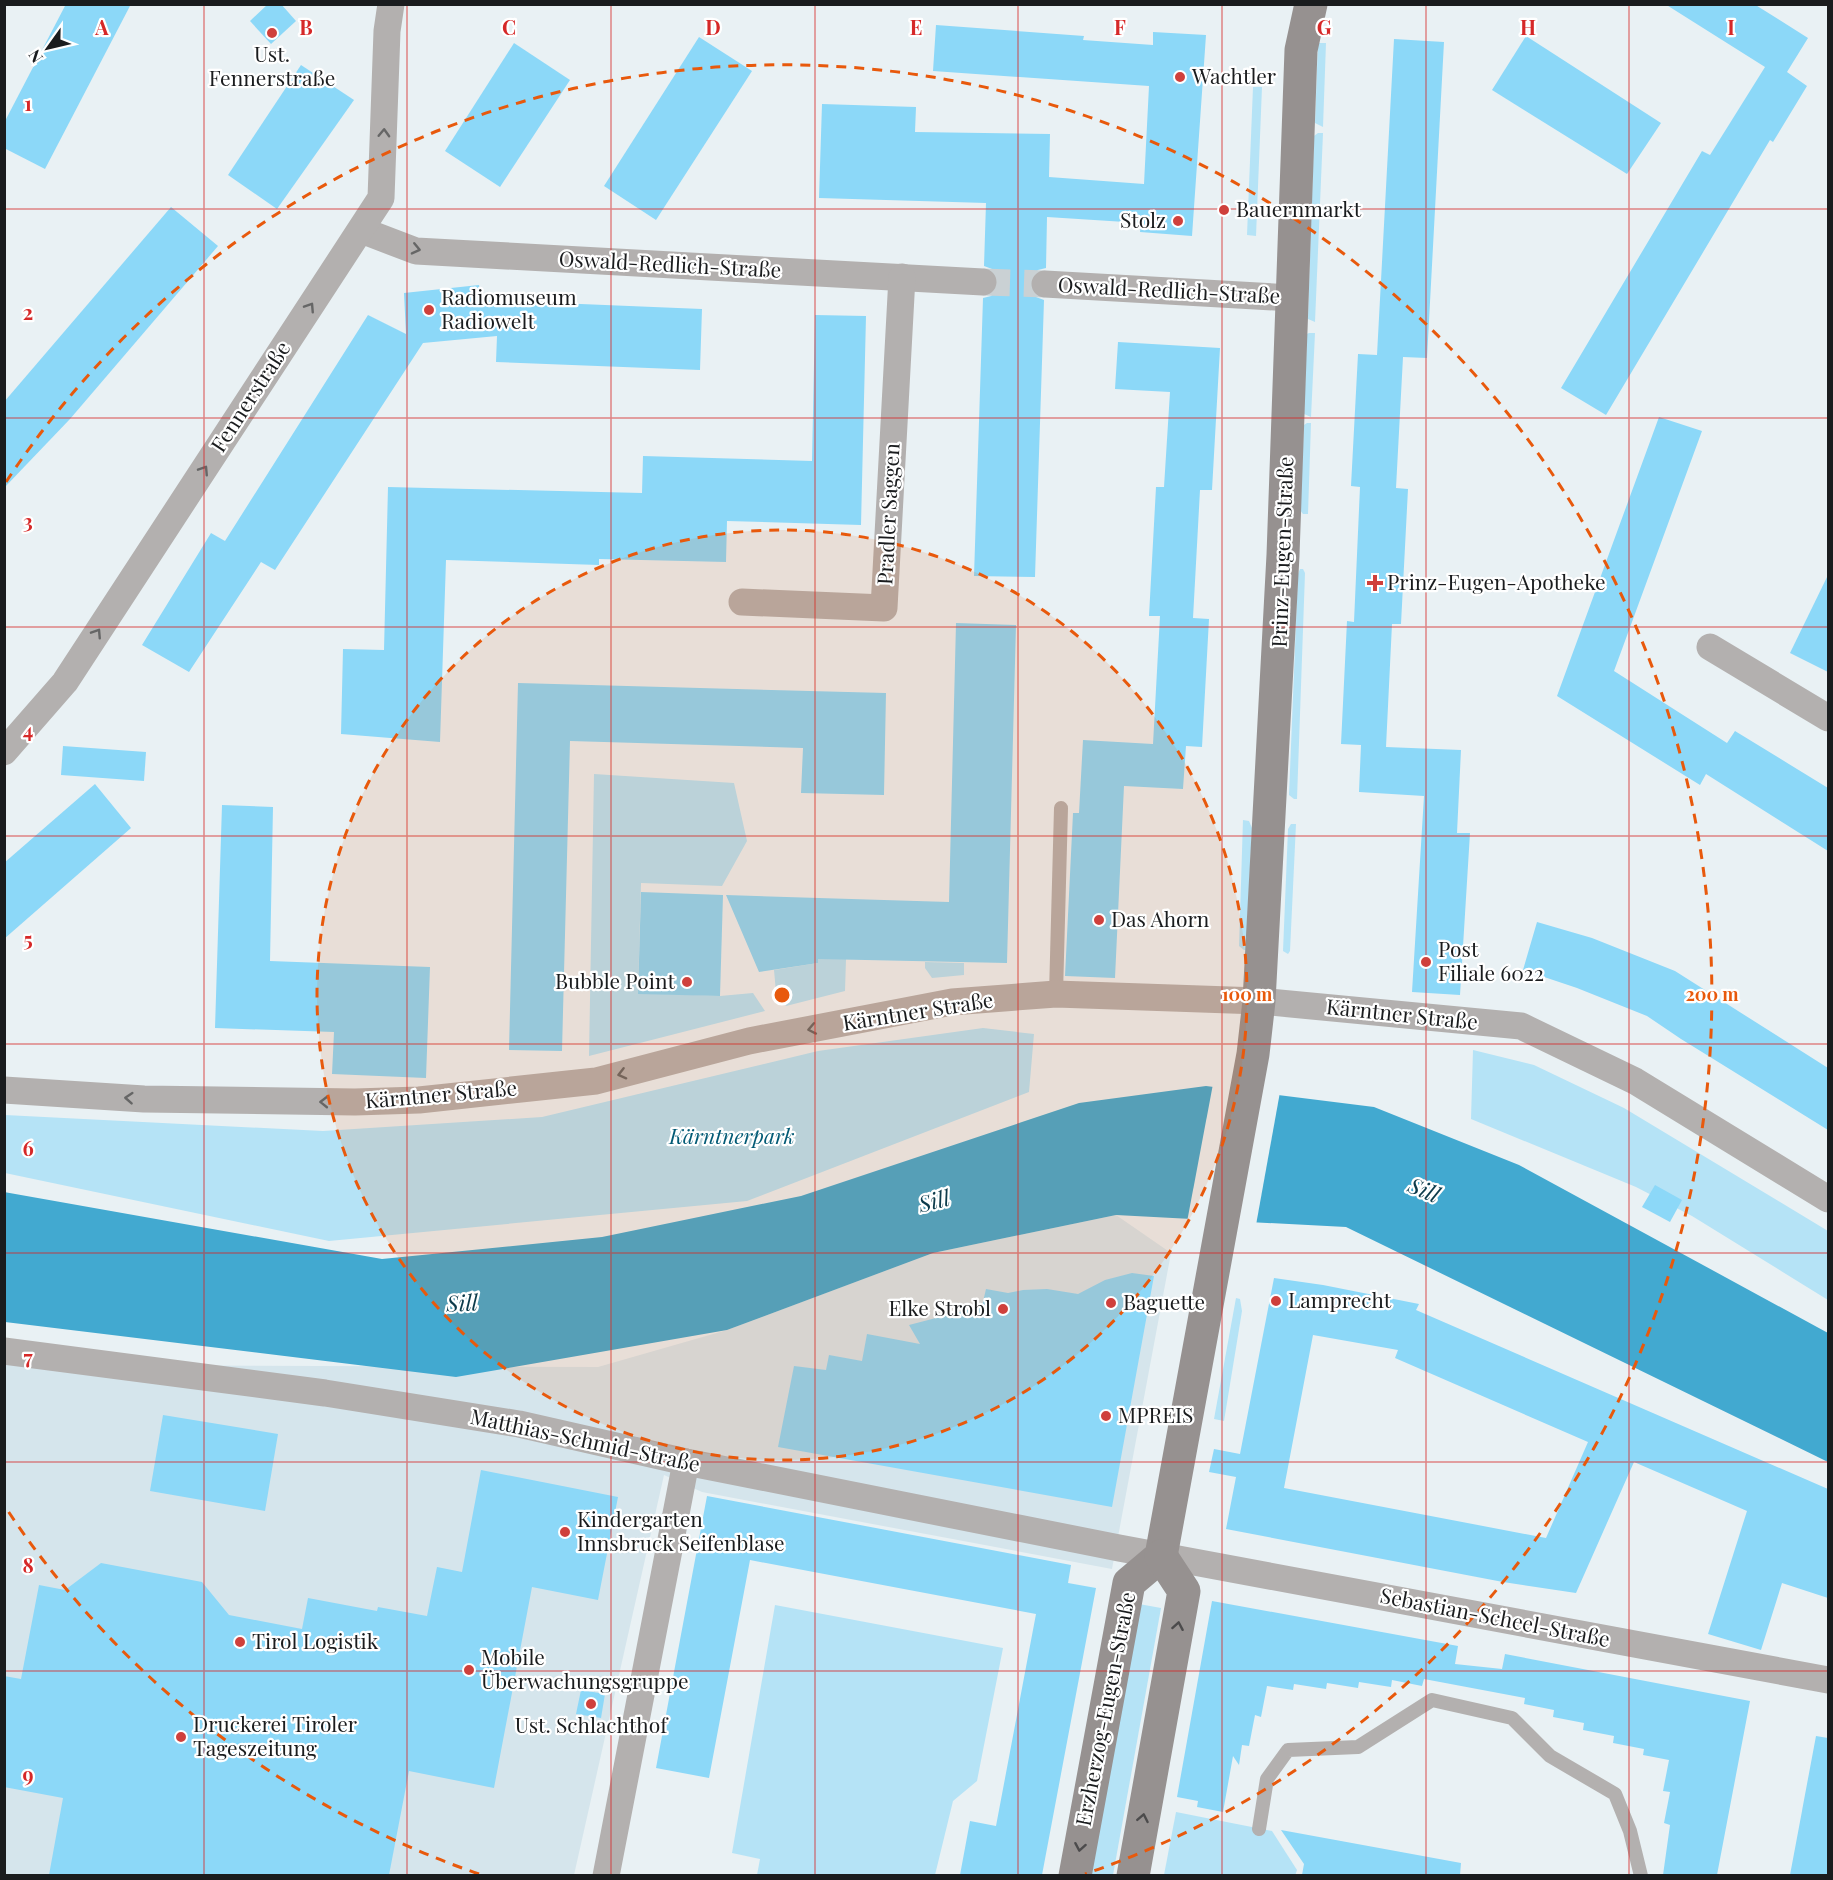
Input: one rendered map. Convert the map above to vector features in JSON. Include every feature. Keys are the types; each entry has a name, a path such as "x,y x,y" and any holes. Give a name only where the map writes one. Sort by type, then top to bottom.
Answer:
{"street":[{"name":"Fennerstraße","path":"4,752 65,682 381,198 387,31 391,4"},
{"name":"Prinz-Eugen-Straße","path":"1291,4 1301,50"},
{"name":"Prinz-Eugen-Straße","path":"1161,1556 1253,1054 1259,1001 1283,555 1301,50 1311,4"},
{"name":"Oswald-Redlich-Straße","path":"361,230 416,251 983,282"},
{"name":"Pradler Saggen","path":"742,602 884,608 902,277"},
{"name":"Oswald-Redlich-Straße","path":"1045,284 1292,298"},
{"path":"1710,647 1828,718"},
{"name":"Kärntner Straße","path":"4,1090 144,1099 355,1102 419,1100 596,1081 749,1041 952,1002 1056,994 1259,1001 1521,1026 1635,1081 1828,1199"},
{"name":"Matthias-Schmid-Straße","path":"4,1351 325,1393 519,1424 687,1462 1161,1556"},
{"path":"606,1875 687,1462"},
{"path":"1133,1875 1184,1592 1161,1556"},
{"name":"Sebastian-Scheel-Straße","path":"1161,1556 1828,1680"},
{"name":"Erzherzog-Eugen-Straße","path":"1075,1875 1129,1582 1161,1556"}],"lane":[{"path":"1056,994 1061,808"},
{"path":"1259,1829 1267,1779 1288,1750 1358,1747 1431,1700 1512,1718 1550,1756 1615,1794 1630,1831 1641,1875"}],"shaded area":[{"path":"1116,1215 1171,1253 1112,1569 702,1492 664,1475 574,1875 5,1876 5,1365 598,1367 727,1330 933,1253"}],"green space":[{"path":"1318,43 1326,43 1323,127 1315,123"},
{"path":"1253,87 1262,87 1256,236 1247,235"},
{"path":"1323,133 1315,322 1308,319 1314,136"},
{"path":"1315,333 1311,417 1304,414 1307,334"},
{"path":"1311,423 1308,514 1303,514 1300,510 1304,425"},
{"path":"1300,569 1303,569 1305,573 1297,799 1294,799 1289,795"},
{"path":"594,774 734,783 747,841 722,886 641,883 638,993 720,996 753,993 765,1011 589,1056"},
{"path":"1243,820 1249,821 1252,828 1246,950 1239,946"},
{"path":"1291,824 1296,824 1290,951 1288,954 1283,951 1288,829"},
{"path":"818,959 846,959 845,991 786,1006 776,992 774,970 818,963"},
{"path":"925,962 964,963 964,975 932,978 925,968"},
{"name":"Kärntnerpark","path":"983,1028 1034,1034 1029,1092 747,1201 329,1241 5,1173 5,1115 323,1131 542,1117 818,1051"},
{"path":"1473,1050 1534,1065 1624,1108 1828,1231 1828,1300 1692,1216 1636,1187 1471,1119"},
{"path":"1236,1298 1240,1299 1242,1311 1224,1421 1214,1419"},
{"path":"1139,1604 1161,1608 1113,1875 1088,1876"},
{"path":"775,1605 1003,1648 977,1781 953,1801 935,1875 757,1875 760,1859 732,1853"},
{"path":"1176,1812 1272,1831 1297,1870 1295,1876 1164,1875"}],"water":[{"name":"Sill","path":"1206,1086 1374,1107 1519,1165 1828,1333 1828,1462 1346,1227 1116,1215 933,1253 727,1330 456,1377 5,1322 4,1192 382,1259 602,1237 801,1196 1079,1103"}],"pier":[{"path":"1213,1084 1280,1092 1256,1225 1187,1222"}],"building":[{"path":"66,4 131,4 45,169 4,148 4,123"},
{"name":"Ust. Fennerstraße","path":"268,4 281,4 296,21 271,44 250,21"},
{"path":"1665,4 1754,4 1808,38 1787,72 1807,86 1773,142 1770,140 1606,415 1561,388 1702,151 1710,155 1765,67"},
{"path":"936,25 1084,36 1083,40 1153,45 1153,32 1206,35 1192,236 1140,232 1141,223 1047,217 1046,268 1032,275 1029,284 1036,297 1044,300 1035,577 974,576 983,298 991,296 996,291 999,282 992,269 984,266 986,203 819,198 822,104 916,107 915,132 1050,134 1049,177 1144,184 1149,86 933,71"},
{"path":"1526,36 1661,123 1627,174 1492,90"},
{"path":"699,37 752,71 656,220 604,186"},
{"path":"1394,39 1444,42 1427,358 1403,357 1396,488 1408,489 1401,624 1392,624 1386,747 1461,750 1457,833 1470,833 1460,995 1412,992 1424,796 1359,792 1361,745 1341,744 1347,621 1354,622 1360,487 1351,486 1358,354 1377,355"},
{"path":"514,43 570,80 500,187 445,151"},
{"path":"301,65 354,100 277,209 228,175"},
{"path":"171,207 218,246 70,419 4,488 4,402"},
{"path":"479,285 481,300 702,309 700,370 496,362 497,336 423,343 275,570 261,562 189,672 142,645 211,533 225,541 368,315 406,334 404,293"},
{"path":"815,315 866,316 861,525 727,521 726,562 599,559 599,565 446,560 440,742 341,734 343,649 384,650 388,487 642,493 643,456 812,461"},
{"path":"1118,342 1220,348 1212,490 1200,490 1193,618 1209,619 1202,747 1186,746 1183,789 1124,786 1115,978 1065,976 1073,813 1079,813 1083,740 1153,744 1160,616 1149,616 1156,487 1164,487 1170,392 1115,389"},
{"path":"1659,417 1702,431 1614,671 1727,743 1735,731 1828,788 1828,851 1706,774 1700,785 1557,696"},
{"path":"1828,575 1828,672 1790,653"},
{"path":"956,623 1016,625 1007,963 818,959 818,963 759,972 726,895 949,902"},
{"path":"518,683 886,693 884,795 801,793 803,748 570,741 562,1051 509,1050"},
{"path":"63,746 146,752 144,781 61,775"},
{"path":"95,784 131,828 4,939 4,863"},
{"path":"222,805 273,807 270,961 430,967 426,1078 332,1074 334,1032 215,1028"},
{"path":"641,892 723,895 720,996 638,994"},
{"path":"1537,922 1592,938 1675,971 1828,1068 1828,1130 1647,1016 1577,988 1523,970"},
{"path":"1655,1185 1682,1200 1670,1222 1642,1207"},
{"path":"1132,1273 1154,1276 1112,1507 778,1447 794,1366 826,1370 829,1355 862,1361 867,1334 920,1344 909,1325 982,1306 986,1289 1008,1293 1047,1289 1078,1294 1105,1280"},
{"path":"1274,1278 1419,1304 1416,1310 1828,1489 1828,1598 1782,1583 1761,1650 1708,1634 1747,1511 1634,1462 1576,1593 1503,1582 1226,1529 1236,1477 1209,1472 1214,1449 1240,1454","holes":["1313,1335 1398,1350 1395,1358 1588,1442 1546,1538 1284,1488"]},
{"path":"163,1415 278,1434 265,1511 150,1491"},
{"name":"Druckerei Tiroler Tageszeitung","path":"481,1470 618,1497 598,1600 532,1587 494,1788 409,1771 389,1875 49,1875 63,1798 4,1787 4,1676 21,1679 39,1585 65,1590 101,1563 202,1582 229,1615 302,1629 308,1598 377,1611 378,1607 427,1616 437,1567 462,1572"},
{"path":"707,1496 1071,1565 1068,1583 1096,1588 1042,1875 960,1875 970,1821 996,1826 1036,1614 750,1560 709,1778 656,1768"},
{"path":"1212,1601 1458,1646 1455,1664 1502,1669 1505,1654 1750,1701 1717,1875 1663,1875 1670,1825 1664,1823 1670,1792 1663,1791 1669,1760 1643,1755 1644,1749 1613,1743 1614,1736 1583,1730 1584,1723 1553,1717 1554,1710 1524,1704 1525,1698 1424,1679 1422,1686 1392,1680 1391,1687 1359,1682 1358,1688 1327,1683 1326,1689 1294,1684 1293,1690 1267,1686 1261,1717 1255,1715 1249,1746 1242,1745 1239,1765 1233,1756 1223,1812 1197,1807 1198,1801 1177,1797"},
{"name":"Ust. Schlachthof","path":"581,1690 605,1694 601,1718 576,1714"},
{"path":"1816,1736 1828,1738 1828,1875 1790,1875"},
{"path":"1281,1830 1461,1863 1460,1875 1302,1875 1304,1864"}],"tunnel":[{"path":"983,282 1045,284"}],"place":[{"name":"Ust. Fennerstraße","path":"272,33"},
{"name":"Wachtler","path":"1180,77"},
{"name":"Bauernmarkt","path":"1224,210"},
{"name":"Stolz","path":"1178,221"},
{"name":"Radiomuseum Radiowelt","path":"429,310"},
{"name":"Prinz-Eugen-Apotheke","path":"1375,583"},
{"name":"Das Ahorn","path":"1099,920"},
{"name":"Post Filiale 6022","path":"1426,962"},
{"name":"Bubble Point","path":"687,982"},
{"name":"Lamprecht","path":"1276,1301"},
{"name":"Baguette","path":"1111,1303"},
{"name":"Elke Strobl","path":"1003,1309"},
{"name":"MPREIS","path":"1106,1416"},
{"name":"Kindergarten Innsbruck Seifenblase","path":"565,1532"},
{"name":"Tirol Logistik","path":"240,1642"},
{"name":"Mobile Überwachungsgruppe","path":"469,1670"},
{"name":"Ust. Schlachthof","path":"591,1704"},
{"name":"Druckerei Tiroler Tageszeitung","path":"181,1737"}]}
